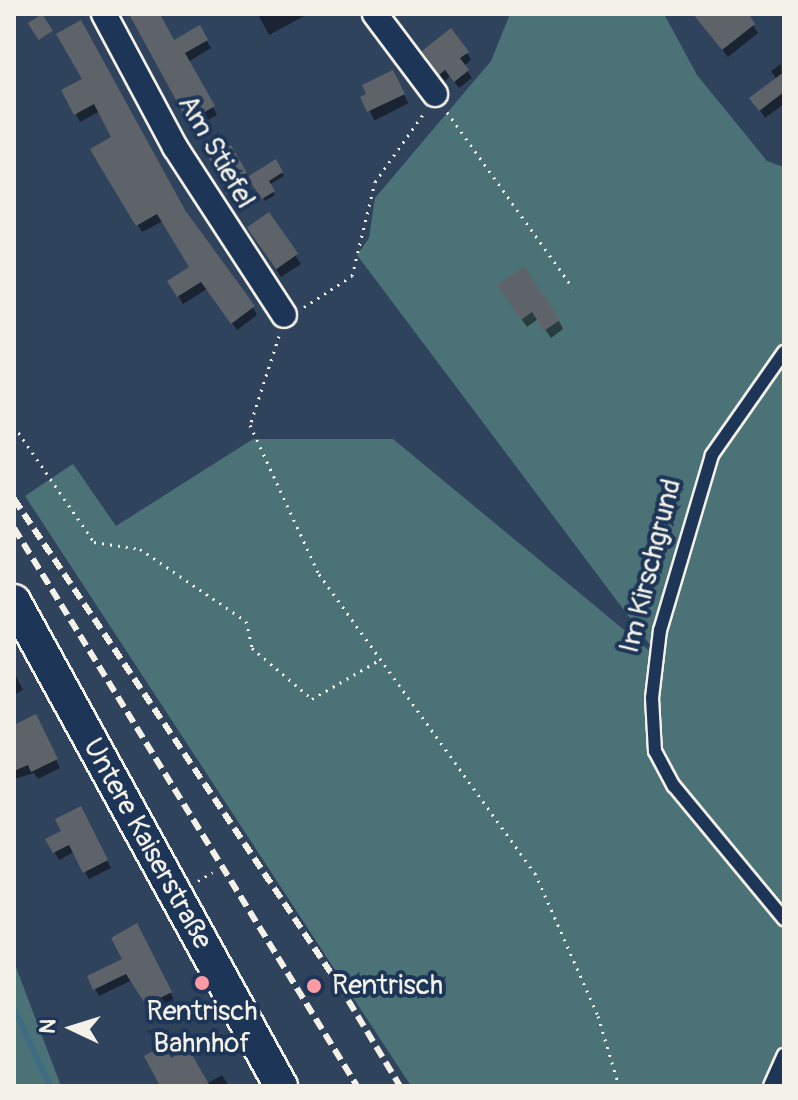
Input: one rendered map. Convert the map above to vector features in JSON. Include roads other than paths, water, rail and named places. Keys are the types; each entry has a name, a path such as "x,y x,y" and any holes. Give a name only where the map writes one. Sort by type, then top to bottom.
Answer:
{"main road":[{"name":"Untere Kaiserstraße","path":"14,601 281,1086"}],"street":[{"name":"Am Stiefel","path":"104,14 175,147 289,315"},
{"path":"375,14 435,94"}],"lane":[{"name":"Im Kirschgrund","path":"784,352 712,455 660,630 652,698 655,751 674,786 784,919"},
{"path":"770,1086 784,1055"}],"waterway":[{"path":"14,1009 50,1086"}],"railway":[{"path":"14,499 339,985 400,1086"},
{"path":"14,528 357,1086"}],"place":[{"name":"Rentrisch Bahnhof","path":"202,983"},
{"name":"Rentrisch","path":"314,986"}]}
